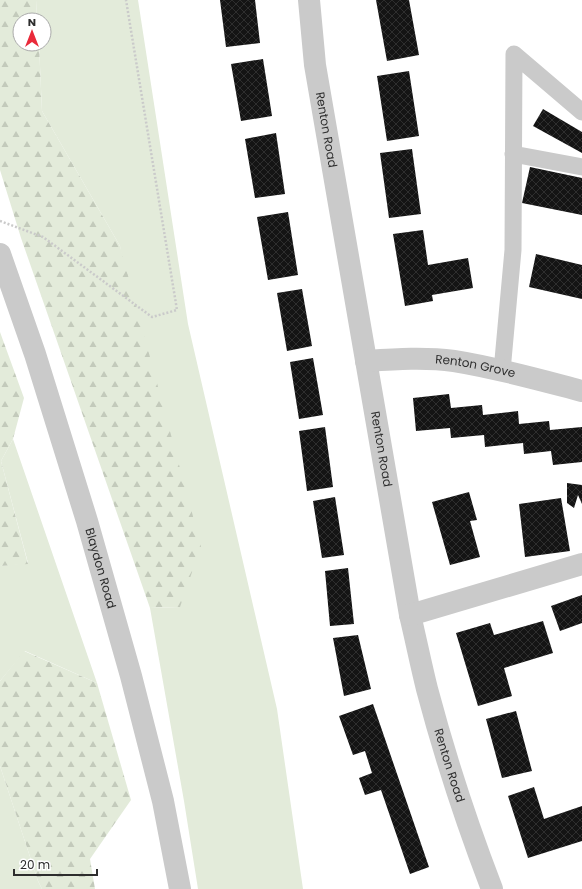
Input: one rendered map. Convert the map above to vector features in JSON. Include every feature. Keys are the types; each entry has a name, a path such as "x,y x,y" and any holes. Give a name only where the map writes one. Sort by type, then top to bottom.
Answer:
{"street":[{"name":"Renton Road","path":"309,0 315,65 410,615 427,690 452,773 492,889"},
{"name":"Blaydon Road","path":"0,254 35,354 87,521 125,654 162,801 180,889"},
{"name":"Renton Grove","path":"366,361 408,358 454,361 502,370 582,391"},
{"path":"410,615 582,564"}],"lane":[{"path":"502,370 512,250 514,54 582,112"},
{"path":"513,154 582,167"}],"path":[{"path":"0,221 43,237 152,317 178,310 126,0"}],"green space":[{"path":"0,0 36,0 37,12 12,12 12,52 39,52 42,111 120,246 201,546 180,607 150,608 21,238 0,170"},
{"path":"36,0 138,0 188,324 277,709 303,889 198,889 150,608 180,607 120,246 42,111 39,52 52,52 52,12 37,12"},
{"path":"0,332 24,398 13,439 1,461 28,564 0,566"},
{"path":"13,439 97,683 25,651 0,681 0,566 28,563 1,461"},
{"path":"24,651 97,683 131,800 90,859 95,889 42,889 38,881 0,766 0,681"},
{"path":"0,766 38,881 42,889 0,889"}],"building":[{"path":"220,0 255,0 260,43 226,47"},
{"path":"376,0 409,0 419,55 387,61"},
{"path":"263,59 272,116 241,121 231,64"},
{"path":"409,71 419,136 387,141 377,76"},
{"path":"543,109 582,132 582,153 533,126"},
{"path":"276,133 285,194 255,198 245,139"},
{"path":"412,149 421,214 389,218 380,153"},
{"path":"530,167 582,178 582,215 522,203"},
{"path":"288,212 298,275 268,280 257,217"},
{"path":"423,230 428,265 468,258 473,288 432,295 433,301 405,306 393,234"},
{"path":"536,254 582,265 582,299 529,287"},
{"path":"302,289 312,346 287,351 277,293"},
{"path":"313,358 323,415 299,419 290,362"},
{"path":"449,394 451,408 482,405 483,415 518,411 519,424 549,421 550,430 582,427 582,462 553,465 551,451 524,454 523,443 485,447 484,435 451,438 450,428 416,431 413,398"},
{"path":"325,427 333,487 307,491 299,431"},
{"path":"567,483 582,485 582,504 578,495 574,508 567,503"},
{"path":"469,492 477,520 470,521 480,557 450,565 432,502"},
{"path":"335,497 344,555 322,558 313,501"},
{"path":"561,498 570,551 525,557 519,504"},
{"path":"348,568 354,624 330,626 325,571"},
{"path":"582,595 582,623 560,631 551,606"},
{"path":"543,621 553,653 504,668 512,696 478,706 456,633 490,623 494,635"},
{"path":"358,635 371,689 344,696 333,638"},
{"path":"373,704 429,867 410,874 381,790 365,795 359,778 372,773 365,751 353,755 339,716"},
{"path":"516,711 532,771 502,778 486,719"},
{"path":"534,787 544,819 582,806 582,841 528,858 508,796"}]}
